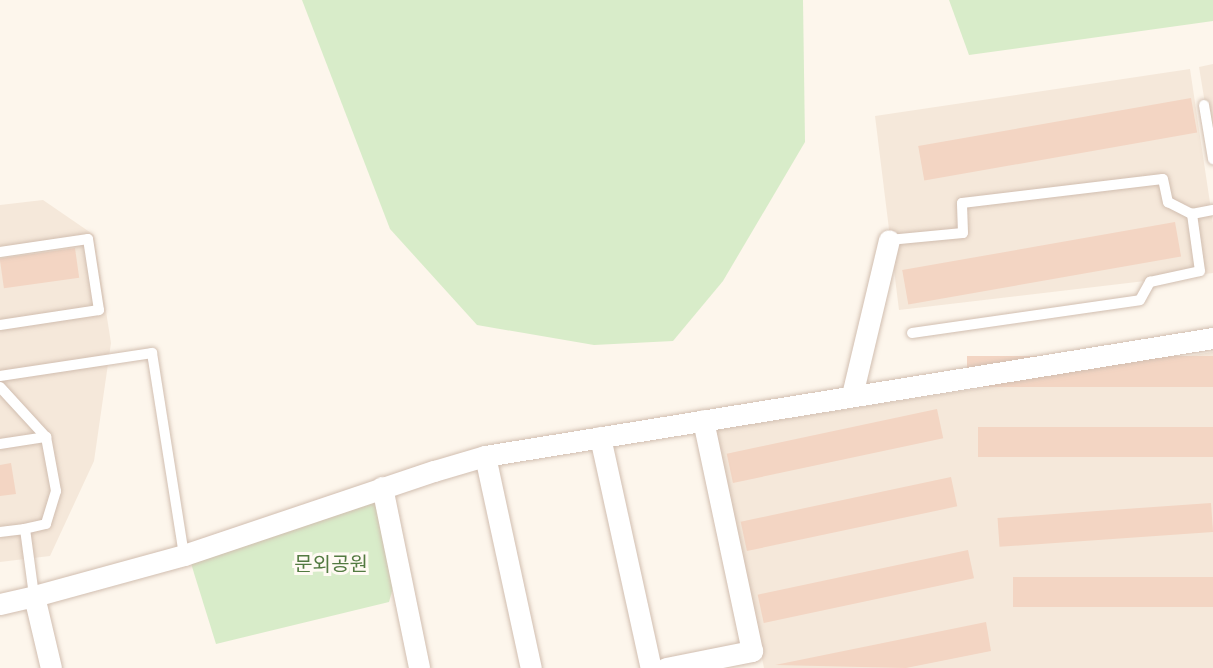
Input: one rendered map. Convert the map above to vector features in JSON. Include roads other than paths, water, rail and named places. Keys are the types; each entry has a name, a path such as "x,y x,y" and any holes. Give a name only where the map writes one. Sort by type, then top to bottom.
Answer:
{"street":[{"path":"852,395 889,240"},
{"path":"0,604 184,555 382,487 485,456 1213,338"},
{"path":"666,668 753,660 703,420"},
{"path":"600,437 651,668"},
{"path":"485,456 531,668"},
{"path":"382,487 419,668"},
{"path":"34,596 51,668"}],"lane":[{"path":"1204,105 1213,159"},
{"path":"889,240 963,233 962,203 1163,179 1168,202 1192,214 1213,210"},
{"path":"912,333 1140,300 1150,282 1200,271 1192,214"},
{"path":"0,252 88,239 99,310 0,325"},
{"path":"0,376 152,353 184,555"},
{"path":"0,387 46,437 56,491 46,524 0,532"},
{"path":"0,444 46,437"},
{"path":"25,529 34,596"}],"park label":[{"name":"문외공원","path":"331,565"}]}
